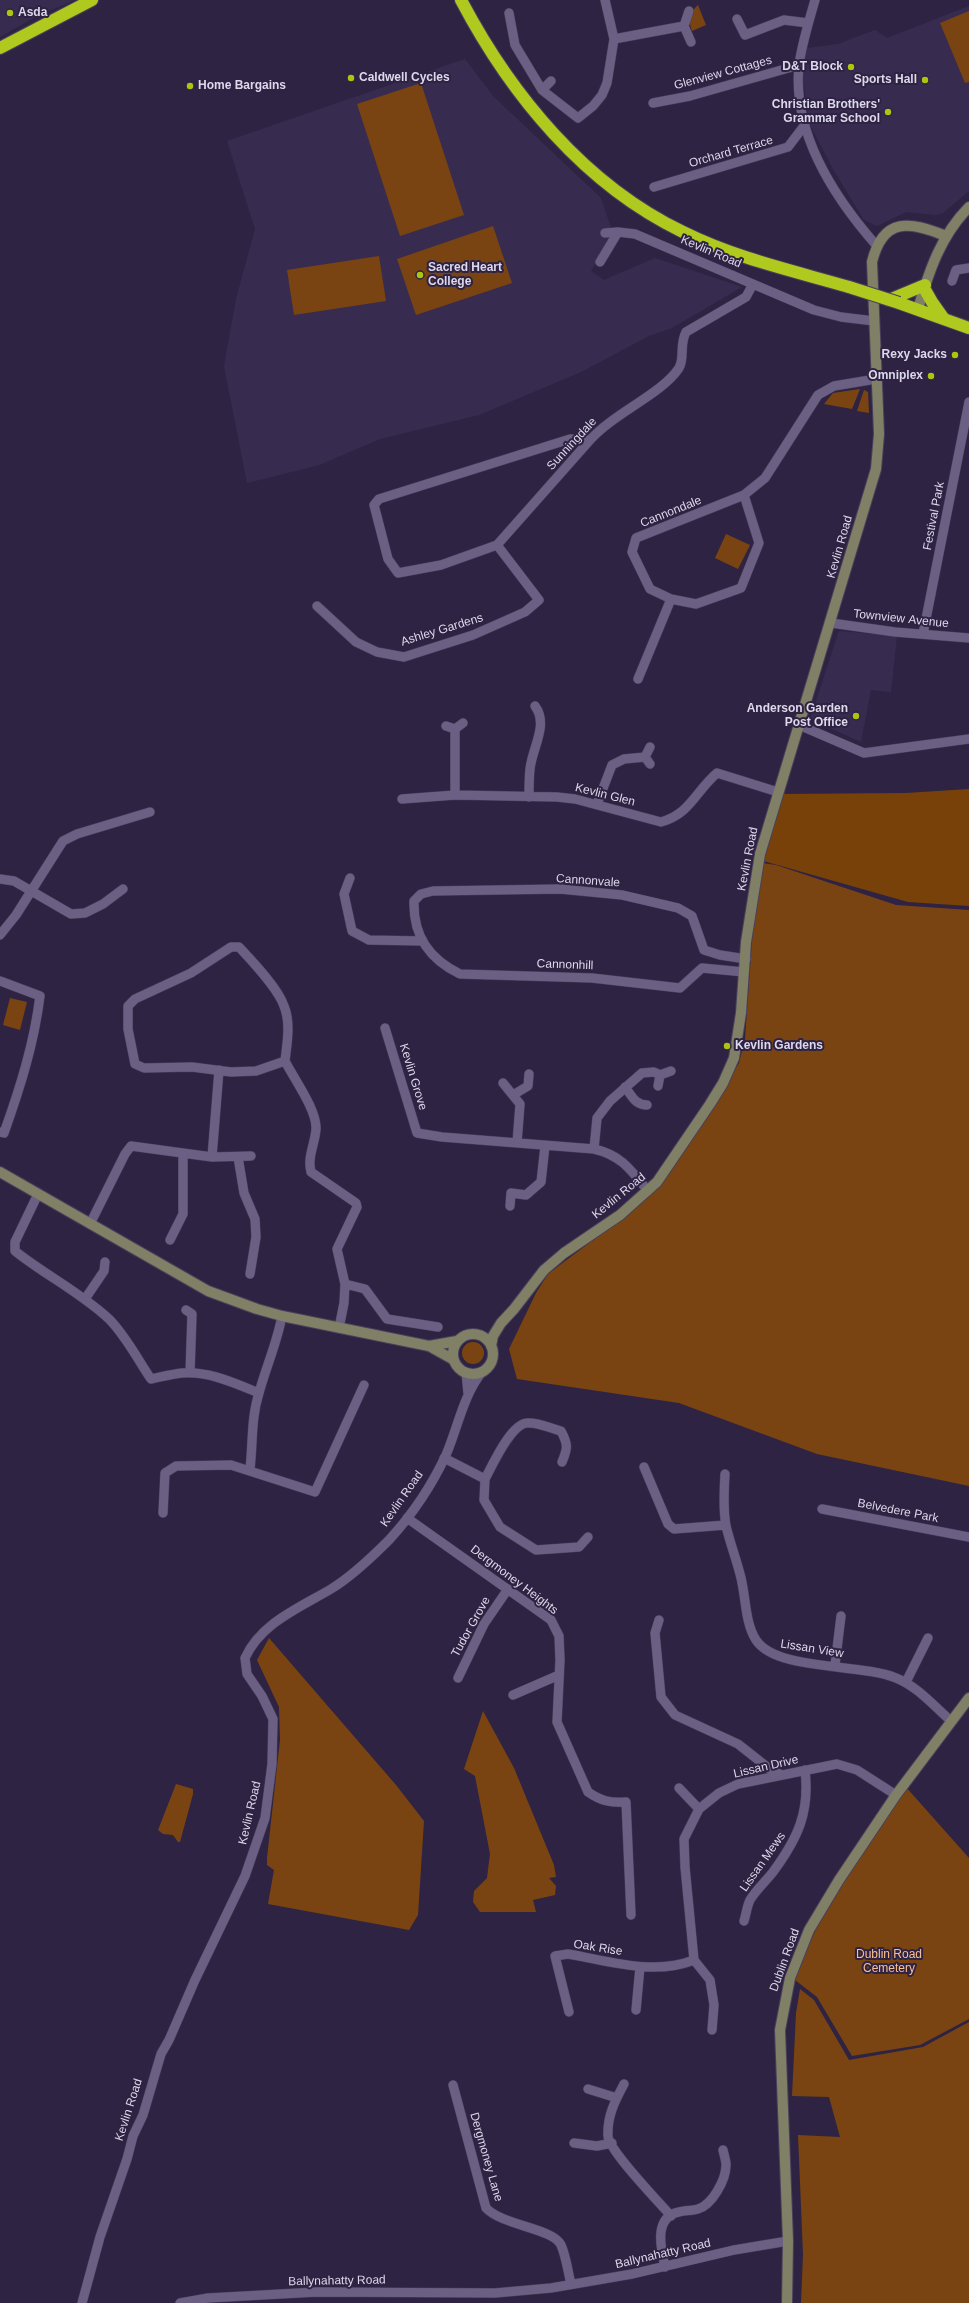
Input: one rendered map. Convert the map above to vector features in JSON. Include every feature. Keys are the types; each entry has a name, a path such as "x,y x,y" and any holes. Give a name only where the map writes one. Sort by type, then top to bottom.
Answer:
{"highway":[{"path":"0,48 92,0"},
{"path":"461,0 494,58 537,114 566,146 616,191 651,214 683,232 740,255 849,287 897,299 918,309 969,328"},
{"path":"897,299 925,286 932,302 944,319"}],"street":[{"path":"509,13 515,45 542,90 578,118 593,106 602,95 607,82 614,39 605,0"},
{"path":"815,0 808,23 799,65 800,105 804,126 813,151 826,175 863,230 876,245 884,234 905,226 921,226 946,236"},
{"path":"689,11 686,29 691,42"},
{"path":"737,19 745,35 784,20 808,23"},
{"path":"614,39 686,29"},
{"name":"Glenview Cottages","path":"653,103 697,94 799,65"},
{"path":"542,90 551,81"},
{"name":"Orchard Terrace","path":"654,187 788,147 804,126"},
{"path":"918,309 925,286 946,236 969,207"},
{"path":"600,262 618,232"},
{"name":"Kevlin Road","path":"605,233 618,232 635,234 814,310 841,317 874,321"},
{"name":"Kevlin Road","path":"491,1346 493,1336 501,1323 514,1309 544,1270 564,1253 620,1215 648,1191 670,1164 723,1083 734,1058 757,865 778,792 831,623 877,462 879,434 872,262 876,245"},
{"path":"952,281 956,270 969,268"},
{"name":"Sunningdale","path":"590,440 570,439 379,499 374,505 388,559 398,573 441,565 497,545 600,429 670,378 681,363 681,341 686,332 746,297 753,284"},
{"name":"Cannondale","path":"744,496 759,543 741,588 696,604 670,599 650,589 632,552 636,538 744,496 765,478 818,395 834,386 876,379"},
{"name":"Festival Park","path":"923,634 969,402"},
{"name":"Ashley Gardens","path":"317,606 356,642 377,652 404,657 473,636 525,612 538,600 497,545"},
{"path":"638,679 670,599"},
{"name":"Townview Avenue","path":"831,623 969,638"},
{"path":"529,797 530,768 545,712 535,706"},
{"path":"455,795 451,728 463,723"},
{"path":"799,725 864,753 969,739"},
{"path":"597,804 612,765 624,759 648,761 650,747"},
{"name":"Kevlin Glen","path":"402,800 455,795 557,797 597,804 661,822 675,819 688,807 703,786 717,773 778,792"},
{"path":"0,935 16,915 63,841 77,834 150,812"},
{"path":"350,878 344,894 352,931 369,940 422,941"},
{"path":"0,879 14,881 71,914 85,913 103,904 123,889"},
{"name":"Cannonvale","path":"414,911 414,901 416,896 433,891 560,889 622,895 678,908 692,916 704,950 720,955 746,959"},
{"name":"Cannonhill","path":"414,911 417,934 422,941 443,966 460,974 592,978 680,988 702,968 744,972"},
{"path":"285,1061 256,1071 231,1072 192,1067 144,1068 136,1064 128,1029 128,1006 135,999 191,974 231,947 239,947 260,969 284,1006 288,1031 285,1061 313,1114 316,1128 309,1164 311,1172 356,1203 357,1207 337,1249 345,1284 344,1303 339,1328"},
{"path":"0,981 40,996 36,1028 23,1079 4,1133 0,1132"},
{"name":"Kevlin Grove","path":"385,1028 418,1133 442,1137 518,1144"},
{"path":"212,1157 219,1070"},
{"path":"594,1149 597,1118 610,1101 642,1072 654,1072 660,1075 671,1071"},
{"path":"513,1095 528,1086 529,1074"},
{"path":"658,1086 660,1075"},
{"path":"503,1083 520,1104 518,1144 594,1149 607,1152 621,1159 648,1191"},
{"path":"625,1087 635,1102 640,1105 647,1105"},
{"path":"90,1224 125,1154 131,1146 183,1155 212,1157 251,1156"},
{"path":"510,1206 511,1193 526,1195 541,1182 545,1146"},
{"path":"170,1240 183,1214 183,1155"},
{"path":"238,1157 244,1193 255,1219 256,1237 250,1274"},
{"path":"0,1172 208,1291 257,1310 430,1346 454,1360"},
{"path":"38,1194 15,1242 15,1251 33,1266 85,1299 110,1320 151,1379 190,1373 226,1379 259,1393"},
{"path":"85,1299 104,1271 104,1262"},
{"path":"345,1284 365,1289 387,1319 438,1327"},
{"path":"186,1310 192,1314 190,1373"},
{"path":"250,1469 252,1423 259,1393 278,1338 282,1316"},
{"name":"Kevlin Road","path":"476,1334 501,1323"},
{"path":"430,1346 457,1341 465,1335 476,1334 488,1340 493,1356 491,1362 482,1372 473,1374 466,1373 459,1369 454,1360 453,1349 457,1341"},
{"name":"Kevlin Road","path":"82,2303 100,2237 127,2159 133,2136 143,2115 161,2054 169,2040 195,1980 246,1876 265,1818 272,1771 273,1719 262,1696 247,1674 245,1658 261,1634 288,1613 331,1588 358,1568 388,1540 407,1518 444,1458 468,1394 482,1372"},
{"name":"Kevlin Road","path":"466,1373 468,1394"},
{"path":"163,1514 165,1472 176,1466 231,1465 250,1469 314,1492 364,1385"},
{"path":"562,1462 568,1443 561,1431 526,1423 518,1426 485,1478 484,1500 500,1527 536,1550 579,1547 588,1537"},
{"path":"444,1458 485,1478"},
{"path":"644,1468 668,1524 674,1529 726,1525"},
{"name":"Lissan View","path":"725,1474 726,1525 734,1551 747,1616 755,1639 762,1648 782,1659 872,1671 906,1682 951,1721"},
{"name":"Belvedere Park","path":"822,1509 969,1537"},
{"name":"Dergmoney Heights","path":"407,1518 551,1620 559,1636 557,1722 588,1792 599,1799 610,1803 626,1802 631,1915"},
{"name":"Tudor Grove","path":"458,1678 484,1624 508,1589"},
{"path":"834,1666 840,1616"},
{"path":"658,1620 654,1633 661,1697 675,1715 738,1744 771,1770 782,1775"},
{"path":"906,1682 928,1638"},
{"path":"513,1695 559,1675"},
{"name":"Dublin Road","path":"787,2303 788,2241 780,2030 784,2002 799,1953 810,1930 840,1880 896,1795 969,1698"},
{"name":"Lissan Drive","path":"694,1960 684,1839 699,1809 719,1793 738,1784 837,1764 858,1770 896,1795"},
{"name":"Lissan Mews","path":"744,1921 750,1901 774,1871 794,1839 804,1814 808,1793 805,1770"},
{"path":"679,1788 699,1809"},
{"name":"Oak Rise","path":"570,2012 555,1956 568,1954 640,1967 678,1967 694,1960"},
{"path":"694,1960 710,1980 714,2005 712,2030"},
{"path":"636,2010 640,1967"},
{"path":"624,2084 610,2110 608,2138 625,2164 671,2216"},
{"name":"Dergmoney Lane","path":"453,2085 486,2208 492,2214 512,2223 550,2235 561,2244 571,2284"},
{"path":"588,2089 617,2098"},
{"path":"574,2143 597,2146 612,2144"},
{"path":"665,2267 659,2242 663,2225 671,2216 678,2212 705,2207 712,2201 720,2186 726,2166 723,2150"},
{"name":"Ballynahatty Road","path":"180,2303 208,2298 317,2292 495,2293 571,2284 665,2267 734,2250 788,2241"},
{"path":"495,2293 495,2303"}],"shaded area":[{"path":"0,0 75,0 37,16 0,37"},
{"name":"Christian Brothers' Grammar School","path":"969,6 969,191 943,213 936,215 906,212 877,226 864,220 833,169 809,123 802,71 807,48 838,44 875,30 887,38"},
{"name":"Sacred Heart College","path":"465,59 493,96 601,198 613,234 591,271 604,280 655,258 742,287 672,328 649,336 581,372 479,415 380,439 319,465 247,483 224,366 236,299 255,229 227,141"},
{"path":"839,631 897,636 891,692 871,690 861,742 810,719"},
{"path":"969,789 969,906 908,902 760,860 780,794 906,793"}],"green space":[{"path":"698,5 706,25 692,31 690,17"},
{"path":"969,11 969,82 965,83 940,23"},
{"path":"421,83 464,215 400,236 357,104"},
{"path":"493,226 512,283 416,315 397,259"},
{"path":"379,256 386,301 294,315 287,270"},
{"path":"860,389 852,409 824,404 833,393"},
{"path":"864,390 868,392 869,413 857,411"},
{"path":"726,534 750,545 738,569 715,558"},
{"path":"762,863 776,865 896,905 969,910 969,1486 817,1454 679,1403 517,1379 509,1349 536,1293 548,1274 637,1207 657,1189 670,1173 739,1063 745,1039 754,910"},
{"path":"10,998 27,1002 20,1030 3,1025"},
{"path":"473,1342 477,1343 483,1349 483,1357 477,1363 473,1364 469,1363 463,1357 462,1353 463,1349 469,1343"},
{"path":"269,1638 396,1785 424,1821 418,1915 409,1930 268,1904 274,1870 267,1865 267,1858 280,1740 279,1707 257,1660"},
{"path":"483,1711 514,1768 554,1865 556,1877 549,1878 556,1886 555,1895 533,1900 536,1912 480,1912 473,1902 474,1891 487,1878 490,1854 475,1776 464,1769"},
{"path":"176,1784 193,1789 180,1842 178,1842 173,1835 163,1834 158,1830"},
{"name":"Dublin Road Cemetery","path":"905,1786 969,1858 969,2019 920,2045 852,2056 817,1997 795,1980 816,1929 829,1904"},
{"path":"800,1989 814,2000 849,2060 923,2047 969,2022 969,2303 801,2303 803,2254 798,2135 840,2137 829,2097 792,2096 796,2013"}],"place":[{"name":"Asda","path":"10,13"},
{"name":"D&T Block","path":"851,67"},
{"name":"Caldwell Cycles","path":"351,78"},
{"name":"Sports Hall","path":"925,80"},
{"name":"Home Bargains","path":"190,86"},
{"name":"Christian Brothers' Grammar School","path":"888,112"},
{"name":"Sacred Heart College","path":"420,275"},
{"name":"Rexy Jacks","path":"955,355"},
{"name":"Omniplex","path":"931,376"},
{"name":"Anderson Garden Post Office","path":"856,716"},
{"name":"Kevlin Gardens","path":"727,1046"}]}
